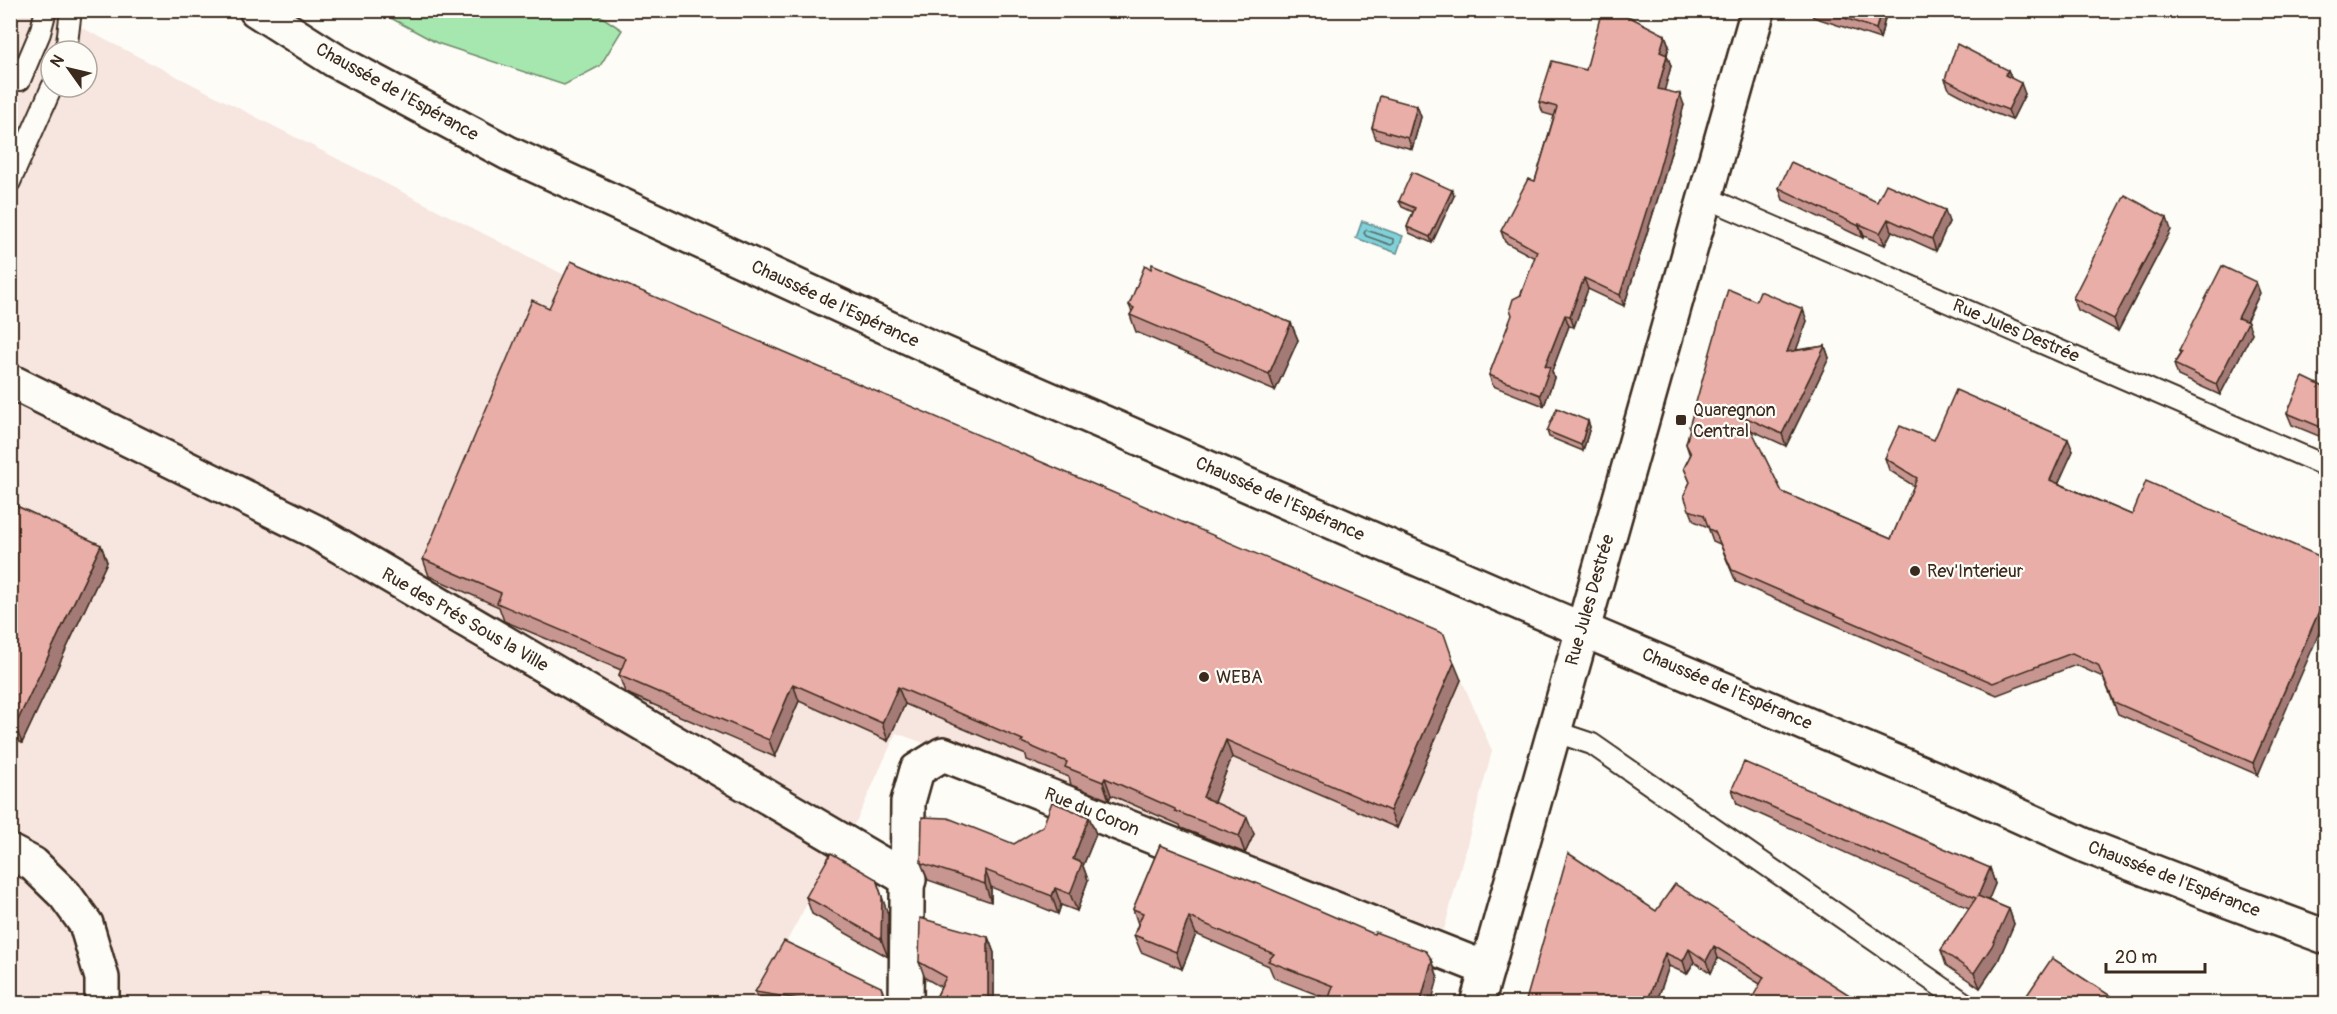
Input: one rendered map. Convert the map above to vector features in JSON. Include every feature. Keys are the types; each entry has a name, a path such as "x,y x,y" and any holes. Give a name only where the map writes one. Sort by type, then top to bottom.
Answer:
{"main road":[{"name":"Chaussée de l'Espérance","path":"256,10 336,61 508,153 932,348 1490,590 1949,784 2086,846 2326,937"},
{"name":"Rue Jules Destrée","path":"1477,1004 1758,10"},
{"name":"Rue des Prés Sous la Ville","path":"10,381 314,531 909,880"},
{"name":"Rue du Coron","path":"906,1004 908,802 917,770 943,754 1487,969"},
{"path":"10,852 33,864 65,895 86,924 102,978 102,1004"}],"lane":[{"path":"20,80 40,33 46,10"},
{"path":"67,39 71,10"},
{"path":"10,182 47,99"},
{"name":"Rue Jules Destrée","path":"1705,197 2326,465"},
{"path":"1553,730 1592,744 1966,1004"}],"shaded area":[{"path":"10,11 49,11 580,283 1450,652 1492,751 1444,930 896,733 857,820 841,841 782,950 759,1003 11,1003"}],"green space":[{"path":"378,11 593,11 622,30 600,66 564,85 437,43"}],"water":[{"path":"1362,221 1403,236 1397,253 1356,238"}],"building":[{"path":"1602,10 1616,10 1665,35 1660,52 1667,55 1658,89 1680,94 1620,295 1584,278 1570,316 1565,315 1545,366 1550,367 1540,395 1489,375 1512,315 1510,309 1513,299 1521,295 1537,251 1501,231 1528,179 1535,181 1557,107 1539,102 1552,61 1586,70"},
{"path":"1822,10 1881,10 1876,29"},
{"path":"1957,44 2008,70 2005,75 2021,83 2008,110 1945,79"},
{"path":"1380,96 1417,106 1408,138 1372,128"},
{"path":"1791,162 1877,202 1886,184 1945,210 1932,239 1888,219 1880,233 1859,224 1859,226 1779,188"},
{"path":"1412,172 1452,190 1430,237 1407,227 1415,208 1399,201"},
{"path":"2125,195 2167,218 2114,319 2073,298"},
{"path":"571,261 1444,634 1454,663 1390,811 1226,740 1203,797 1247,817 1239,836 1175,811 1175,809 1105,778 1103,782 1065,767 1067,762 1021,742 1023,740 898,687 882,723 793,684 769,740 619,675 626,658 497,603 501,593 423,559 532,300 549,308"},
{"path":"1152,264 1291,323 1269,374 1130,315 1134,308 1129,305 1145,265 1151,269"},
{"path":"2222,266 2256,282 2238,318 2248,322 2216,384 2174,364 2182,352 2179,351"},
{"path":"1728,289 1756,301 1760,291 1803,309 1787,352 1825,346 1782,434 1745,417 1782,492 1891,539 1917,478 1885,458 1900,426 1934,440 1956,390 2068,439 2050,480 2132,515 2146,481 2326,559 2326,595 2253,763 2114,702 2098,665 2072,653 1993,683 1732,570 1715,532 1709,529 1704,515 1689,510 1684,495 1690,482 1684,468 1691,454 1686,444 1689,427"},
{"path":"2303,377 2326,388 2326,419 2323,428 2287,413"},
{"path":"1557,408 1588,421 1581,445 1547,431"},
{"path":"10,503 101,545 15,726 10,723"},
{"path":"1744,762 1990,868 1978,896 2009,909 1992,946 1974,973 1941,950 1976,898 1732,789"},
{"path":"1052,802 1089,817 1073,859 1082,863 1070,894 1055,888 1052,896 985,870 985,884 921,863 922,817 948,818 1014,844 1043,826"},
{"path":"1160,845 1261,885 1374,934 1375,932 1426,951 1432,960 1420,1004 1327,1004 1333,986 1268,961 1274,954 1189,917 1176,952 1134,935 1143,913 1133,909"},
{"path":"831,853 876,879 882,897 881,939 806,897"},
{"path":"1568,853 1656,911 1675,884 1862,1003 1749,1004 1764,977 1714,946 1706,961 1689,949 1683,961 1665,953 1649,997 1644,1004 1525,1004"},
{"path":"920,918 988,937 988,1004 933,1004 946,977 919,962"},
{"path":"784,941 881,987 884,997 890,1004 823,1004 755,992"},
{"path":"2052,958 2123,1004 2021,1004"}],"place":[{"name":"Quaregnon Central","path":"1681,420"},
{"name":"Rev'Interieur","path":"1915,571"},
{"name":"WEBA","path":"1204,677"}]}
